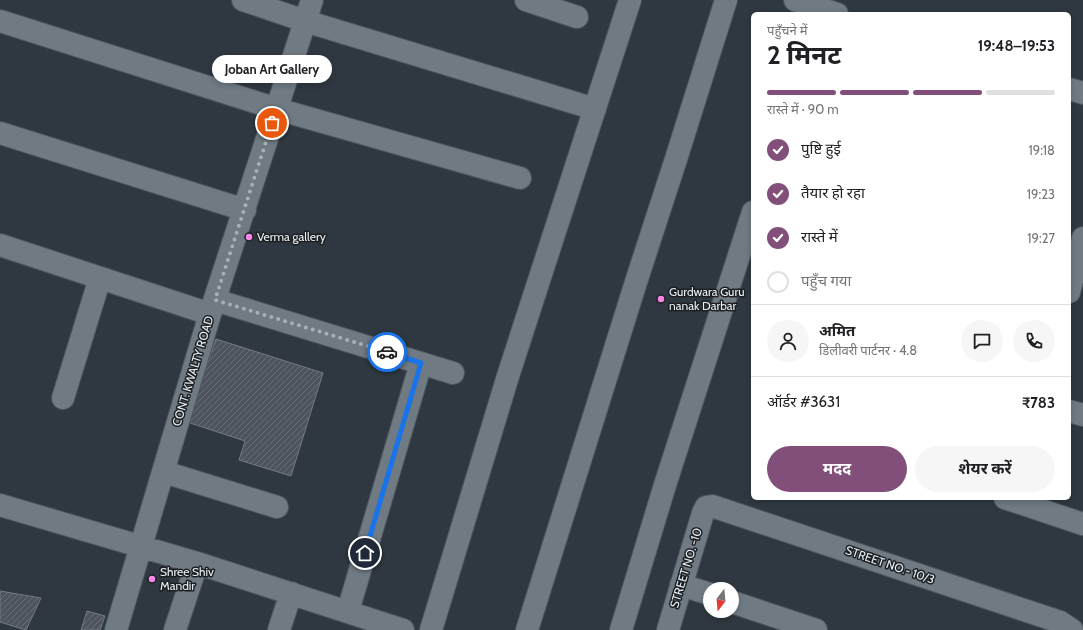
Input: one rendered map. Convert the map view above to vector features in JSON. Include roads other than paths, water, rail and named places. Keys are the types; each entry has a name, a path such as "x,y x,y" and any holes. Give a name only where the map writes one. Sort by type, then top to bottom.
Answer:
{"street":[{"path":"243,0 305,22 595,109"},
{"name":"CONT. KWALTY ROAD","path":"116,630 213,307 312,0"},
{"path":"526,0 577,17"},
{"path":"430,630 508,376 630,0"},
{"path":"528,630 636,282 726,0"},
{"path":"795,0 823,12"},
{"path":"0,21 277,109 520,178"},
{"path":"1071,90 1083,93"},
{"path":"0,133 245,210"},
{"path":"621,630 665,485 751,218"},
{"path":"1071,284 1083,238"},
{"path":"0,245 100,278 213,307 453,373"},
{"path":"63,398 100,278"},
{"path":"348,612 421,363"},
{"path":"1071,411 1083,415"},
{"path":"164,472 277,507"},
{"path":"1011,500 1083,524"},
{"path":"0,505 197,563 348,612 392,628"},
{"name":"STREET NO. -10","path":"668,630 706,507"},
{"name":"STREET NO.- 10/3","path":"706,507 716,507 1052,619 1060,622 1072,630"},
{"path":"175,630 197,563"},
{"path":"682,585 703,592"},
{"path":"279,630 291,593"},
{"path":"739,604 816,630"}],"place":[{"name":"Joban Art Gallery","path":"272,123"},
{"name":"Verma gallery","path":"249,237"},
{"name":"Gurdwara Guru nanak Darbar","path":"661,299"},
{"name":"Shree Shiv Mandir","path":"152,579"}]}
